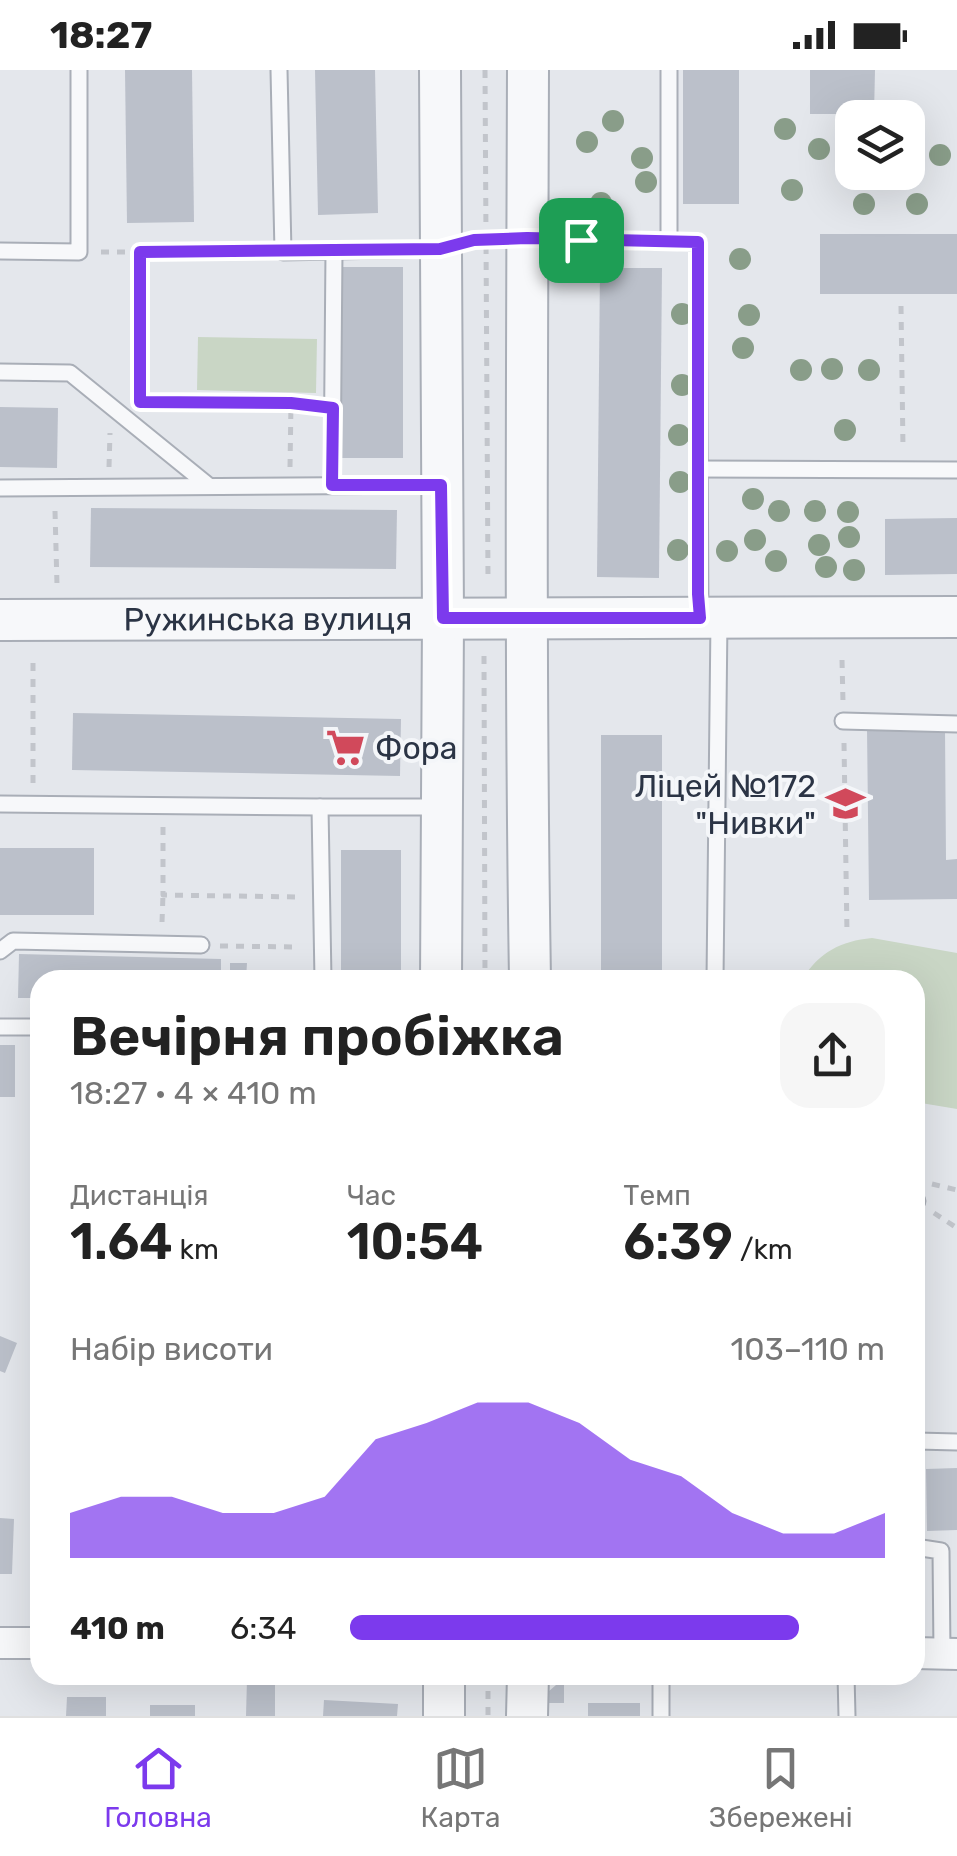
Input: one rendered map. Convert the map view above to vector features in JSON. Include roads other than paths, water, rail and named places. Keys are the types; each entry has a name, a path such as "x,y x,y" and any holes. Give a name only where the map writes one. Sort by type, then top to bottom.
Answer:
{"street":[{"path":"440,70 441,970"},
{"path":"528,70 526,618 530,970"},
{"name":"Ружинська вулиця","path":"0,620 957,617"},
{"path":"0,1642 30,1643"},
{"path":"444,1685 444,1716"},
{"path":"527,1716 528,1685"}],"lane":[{"path":"0,251 79,252 79,70"},
{"path":"279,70 283,252 440,249"},
{"path":"669,70 669,242"},
{"path":"527,238 698,242 698,469 710,618 715,970"},
{"path":"332,485 334,250"},
{"path":"0,372 70,374 209,486"},
{"path":"698,469 957,470"},
{"path":"0,488 441,485"},
{"path":"843,721 957,724"},
{"path":"0,804 443,807"},
{"path":"320,807 323,970"},
{"path":"0,951 13,941 201,945"},
{"path":"0,1027 30,1027"},
{"path":"925,1441 957,1442"},
{"path":"925,1549 941,1551 938,1653"},
{"path":"661,1685 661,1716"},
{"path":"846,1685 847,1716"}],"place":[{"name":"Фора","path":"345,748"},
{"name":"Ліцей №172 \"Нивки\"","path":"846,804"}]}
